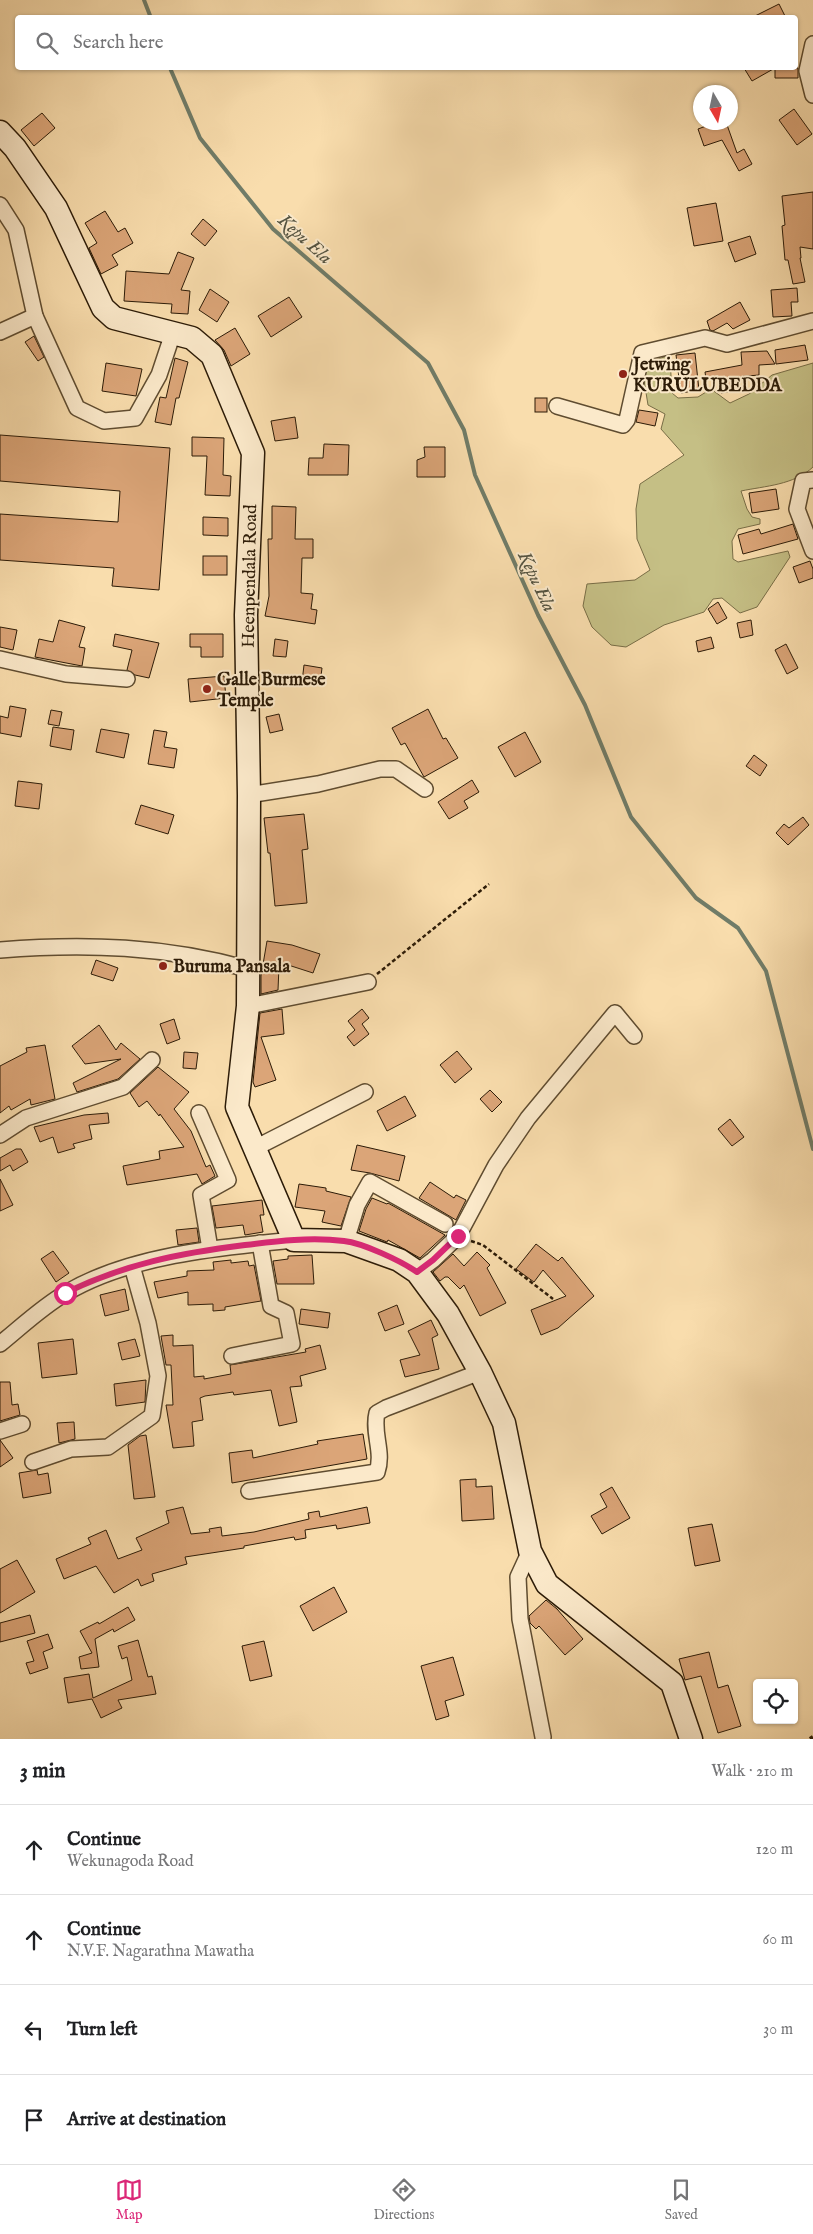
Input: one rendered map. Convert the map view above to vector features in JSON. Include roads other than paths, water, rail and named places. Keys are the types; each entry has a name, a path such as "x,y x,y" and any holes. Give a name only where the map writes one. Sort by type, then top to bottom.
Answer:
{"street":[{"path":"813,44 807,71 813,95"},
{"name":"Heenpendala Road","path":"0,132 14,148 56,208 103,308 114,318 192,338 212,355 253,453 246,615 249,794 248,1006 238,1107 294,1240"},
{"path":"0,205 16,230 35,316 77,408 104,421 135,418 159,376 174,333"},
{"path":"0,332 35,316"},
{"path":"557,406 623,424 627,420 642,353 705,338 727,344 813,321"},
{"path":"813,480 803,481 797,509 813,551"},
{"path":"0,659 66,674 127,679"},
{"path":"249,794 318,784 380,769 396,769 425,789"},
{"path":"0,950 42,946 144,948 218,961 248,969"},
{"path":"248,1006 368,982"},
{"path":"417,1272 433,1260 458,1236 496,1164 528,1118 614,1013 634,1036"},
{"path":"0,1135 26,1118 123,1087 152,1060"},
{"path":"255,1148 365,1092"},
{"path":"199,1113 228,1180 201,1195 210,1249"},
{"path":"346,1241 358,1206 370,1182 445,1224"},
{"path":"0,1344 65,1293 99,1277 132,1266 210,1249 294,1240 346,1241 399,1260 417,1272 448,1314 480,1372 504,1423 530,1551 547,1584 672,1683 691,1739"},
{"path":"232,1356 292,1344 286,1313 271,1306 260,1243"},
{"path":"33,1462 71,1450 108,1447 152,1416 158,1376 148,1323 132,1266"},
{"path":"249,1492 377,1472 381,1461 375,1422 377,1413 480,1372"},
{"path":"0,1431 22,1424"},
{"path":"530,1551 518,1577 520,1619 543,1736"}],"waterway":[{"name":"Kepu Ela","path":"144,0 150,15"},
{"name":"Kepu Ela","path":"171,70 200,138 273,229 428,363 464,430 475,475 538,615 585,705 631,817 696,898 738,928 766,971 813,1149"}],"place":[{"name":"Jetwing KURULUBEDDA","path":"623,374"},
{"name":"Galle Burmese Temple","path":"207,689"},
{"name":"Buruma Pansala","path":"163,966"}]}
